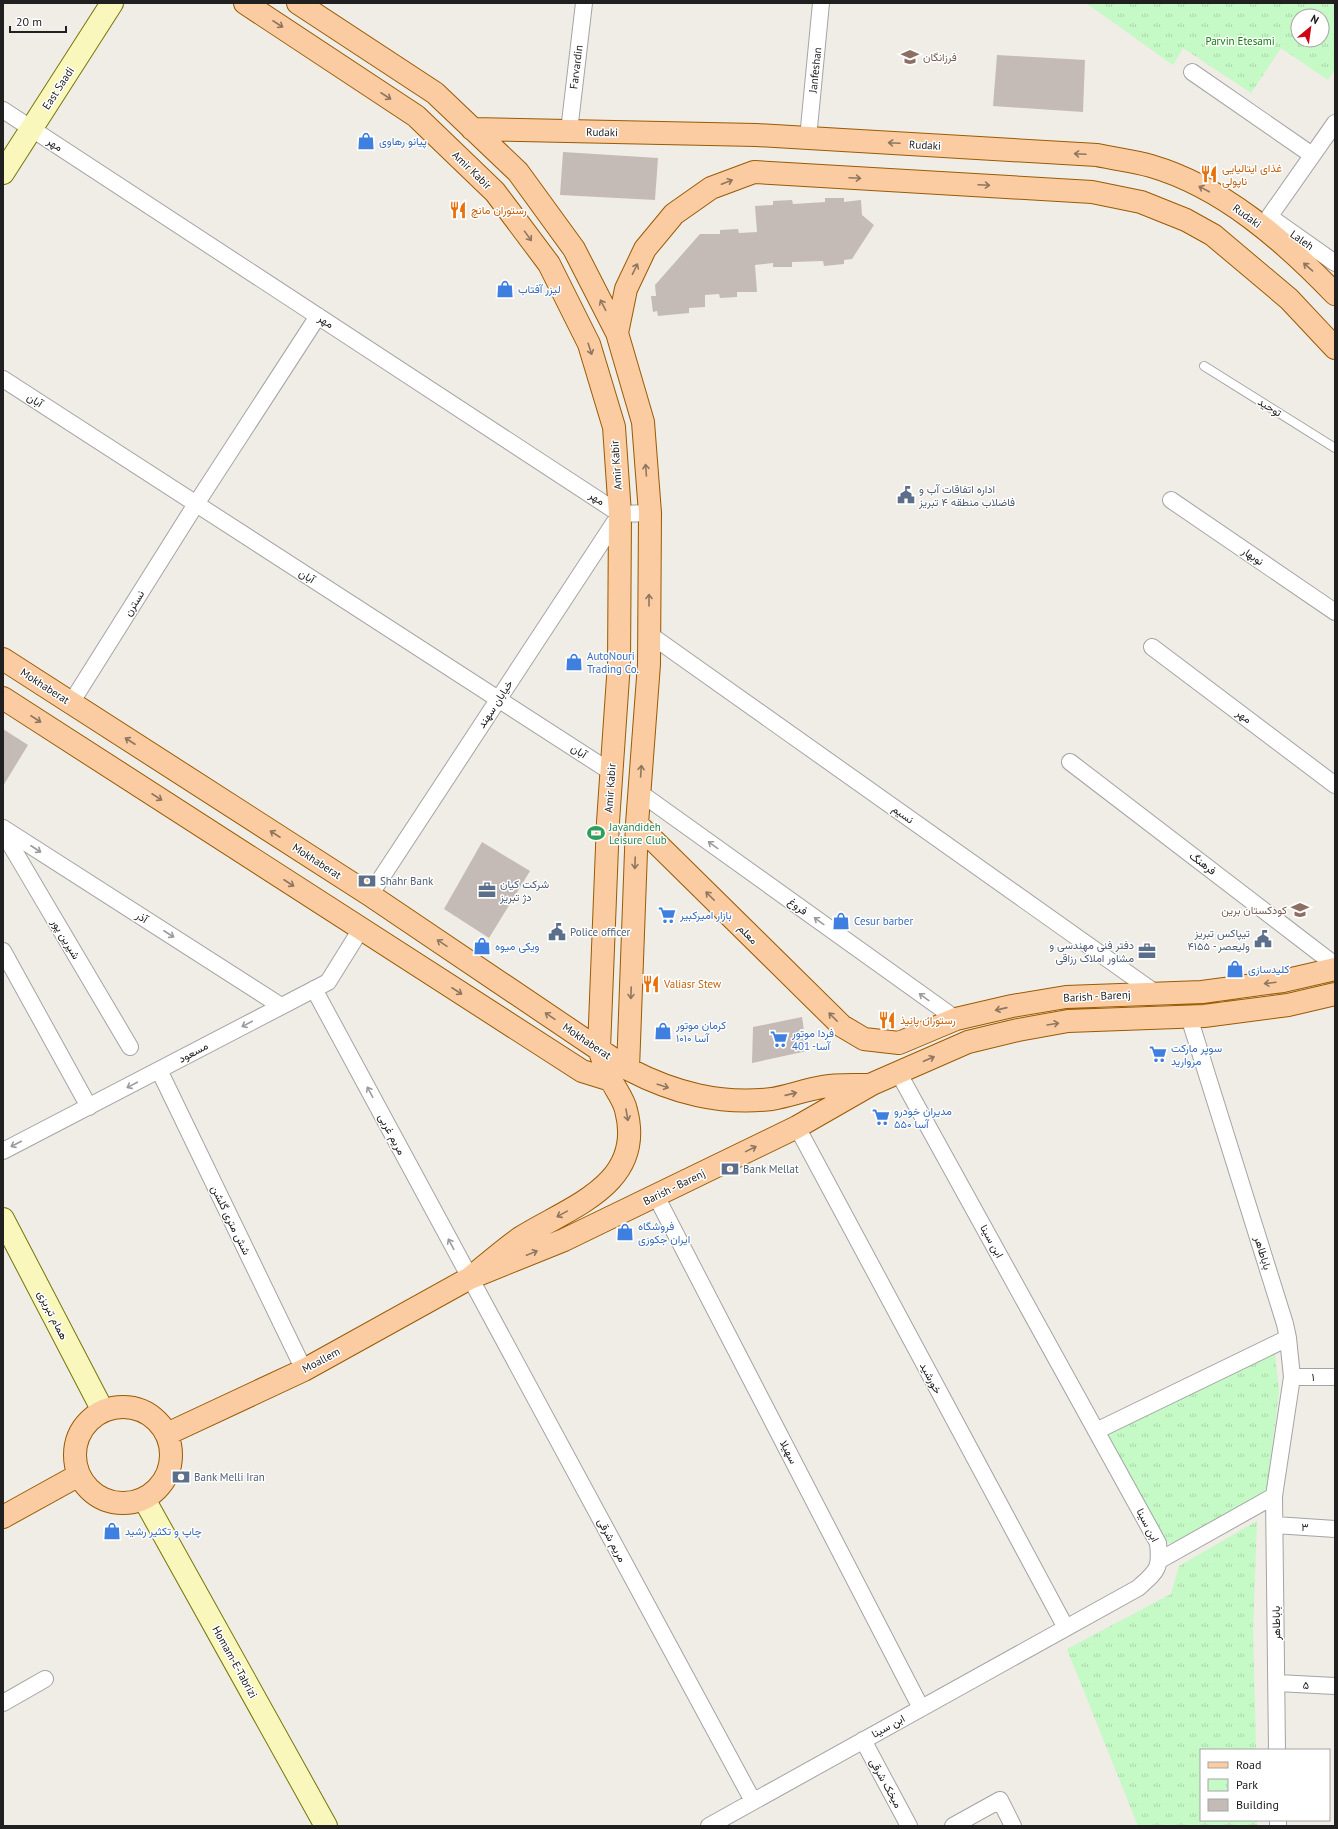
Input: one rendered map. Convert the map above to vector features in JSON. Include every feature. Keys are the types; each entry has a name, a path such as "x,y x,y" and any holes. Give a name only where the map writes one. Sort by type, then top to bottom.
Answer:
{"main road":[{"name":"East Saadi","path":"3,173 112,3"},
{"name":"Amir Kabir","path":"245,3 416,116 495,192 549,264 589,344 614,427 620,514 619,663 608,822 599,1049"},
{"path":"298,3 435,93 518,172 574,249 617,333 643,422 650,513 648,664 620,1075 629,1128 629,1149 620,1168 608,1184 587,1201 520,1238 470,1278"},
{"name":"Rudaki","path":"472,128 808,138 1097,155 1151,166 1203,187 1232,206 1266,222 1335,294"},
{"path":"617,333 626,289 645,248 674,214 711,188 754,172 1092,192 1141,202 1186,220 1213,235 1289,299 1335,348"},
{"path":"1213,235 1232,206"},
{"name":"Mokhaberat","path":"3,658 370,895 599,1049 620,1075"},
{"name":"Mokhaberat","path":"3,698 582,1071 620,1075"},
{"path":"132,781 148,753"},
{"path":"608,822 636,824"},
{"name":"معلم","path":"636,824 842,1026 864,1039 899,1043 956,1019"},
{"name":"Barish - Barenj","path":"956,1019 1012,1006 1066,997 1202,992 1284,981 1335,969"},
{"name":"Barish - Barenj","path":"470,1278 564,1240 797,1127 872,1084 968,1042 1018,1030 1068,1021 1189,1017 1288,1005 1335,994"},
{"name":"Barish - Barenj","path":"620,1075 655,1083 686,1093 733,1101 772,1098 824,1086 872,1084"},
{"name":"همام تبریزی","path":"3,1219 103,1411"},
{"name":"Moallem","path":"167,1434 304,1370 470,1278"},
{"path":"115,1407 140,1409 151,1415 167,1434 171,1447 172,1459 169,1472 163,1483 144,1499 125,1503 107,1500 95,1495 86,1486 79,1475 75,1457 78,1438 84,1427 92,1418 103,1411 115,1407"},
{"path":"3,1517 79,1475"},
{"name":"Homam-E-Tabrizi","path":"144,1499 326,1826"}],"street":[{"name":"Farvardin","path":"569,131 584,3"},
{"name":"Janfeshan","path":"808,138 821,3"},
{"path":"1192,72 1312,155"},
{"name":"مهر","path":"3,110 620,514"},
{"path":"1266,222 1335,123"},
{"name":"Laleh","path":"1266,222 1335,262"},
{"name":"نسترن","path":"71,703 196,504 318,316"},
{"name":"آبان","path":"3,379 611,772"},
{"name":"نوبهار","path":"1171,500 1335,612"},
{"path":"620,514 650,513"},
{"name":"خیابان سهند","path":"370,895 620,514"},
{"name":"نسیم","path":"649,634 1157,994"},
{"name":"مهر","path":"1152,647 1335,785"},
{"name":"فرهنگ","path":"1070,762 1335,964"},
{"name":"فروغ","path":"639,792 956,1019"},
{"name":"آذر","path":"3,828 281,1006"},
{"name":"شیرین پور","path":"3,832 130,1047"},
{"name":"مسعود","path":"3,1151 328,982 361,929"},
{"path":"3,951 89,1107"},
{"name":"مریم غربی","path":"314,989 470,1278"},
{"name":"باباطاهر","path":"1189,1017 1288,1338 1292,1377 1274,1496 1277,1749"},
{"name":"شش متری گلشن","path":"159,1070 304,1370"},
{"name":"ابن سینا","path":"708,1826 1138,1588 1155,1573 1160,1560 1158,1543 898,1072"},
{"name":"خورشید","path":"797,1127 1066,1628"},
{"name":"سهیلا","path":"656,1196 921,1708"},
{"name":"مریم شرقی","path":"470,1278 753,1801"},
{"path":"1096,1431 1288,1338"},
{"name":"۱","path":"1292,1377 1335,1378"},
{"path":"1160,1560 1274,1496"},
{"name":"۳","path":"1275,1525 1335,1529"},
{"path":"3,1703 45,1679"},
{"name":"۵","path":"1276,1683 1335,1686"},
{"name":"میخک شرقی","path":"863,1740 909,1826"},
{"path":"954,1826 1000,1800 1013,1826"}],"lane":[{"name":"توحید","path":"1204,366 1335,448"}],"green space":[{"name":"Parvin Etesami","path":"1086,3 1335,3 1335,69 1328,80 1281,48 1251,93 1183,48 1173,65"},
{"path":"1275,1354 1279,1392 1266,1494 1173,1544 1164,1541 1106,1434"},
{"path":"1257,1521 1253,1631 1256,1749 1200,1749 1200,1821 1257,1821 1257,1826 1138,1826 1067,1649 1171,1594 1179,1566"}],"building":[{"path":"997,55 1085,60 1083,112 993,106"},
{"path":"563,152 658,158 655,200 560,195"},
{"path":"825,198 844,198 844,202 861,200 862,215 874,225 852,259 844,260 844,264 824,266 823,261 792,262 792,267 773,267 773,263 755,265 757,292 737,292 737,297 720,298 719,294 705,295 705,307 689,308 689,313 658,316 657,311 653,312 651,296 656,296 655,285 700,234 720,234 720,230 738,229 739,233 757,232 755,206 773,205 773,201 792,200 793,204 825,202"},
{"path":"3,729 28,745 3,786"},
{"name":"شرکت کیان دژ تبریز","path":"482,842 530,871 489,938 444,909"},
{"name":"فردا موتور 401 -آسا","path":"802,1017 807,1051 752,1063 753,1027"}],"place":[{"name":"فرزانگان","path":"910,57"},
{"name":"پیانو رهاوی","path":"366,141"},
{"name":"غذای ایتالیایی ناپولی","path":"1209,174"},
{"name":"رستوران مانچ","path":"458,210"},
{"name":"لیزر آفتاب","path":"505,289"},
{"name":"اداره اتفاقات آب و فاضلاب منطقه ۴ تبریز","path":"906,495"},
{"name":"AutoNouri Trading Co.","path":"574,662"},
{"name":"Javandideh Leisure Club","path":"596,833"},
{"name":"Shahr Bank","path":"367,881"},
{"name":"شرکت کیان دژ تبریز","path":"487,890"},
{"name":"کودکستان برین","path":"1300,910"},
{"name":"بازار امیرکبیر","path":"667,915"},
{"name":"Cesur barber","path":"841,921"},
{"name":"Police officer","path":"557,932"},
{"name":"تیپاکس تبریز ولیعصر - ۴۱۵۵","path":"1263,939"},
{"name":"ویکی میوه","path":"482,946"},
{"name":"دفتر فنی مهندسی و مشاور املاک رزاقی","path":"1147,951"},
{"name":"کلیدسازی","path":"1235,969"},
{"name":"Valiasr Stew","path":"651,984"},
{"name":"رستوران پانیذ","path":"887,1020"},
{"name":"کرمان موتور ۱۰۱۰ آسا","path":"663,1031"},
{"name":"فردا موتور 401 -آسا","path":"779,1039"},
{"name":"سوپر مارکت مروارید","path":"1158,1054"},
{"name":"مدیران خودرو ۵۵۰ آسا","path":"881,1117"},
{"name":"Bank Mellat","path":"730,1169"},
{"name":"فروشگاه ایران جکوزی","path":"625,1232"},
{"name":"Bank Melli Iran","path":"181,1477"},
{"name":"چاپ و تکثیر رشید","path":"112,1531"}]}
